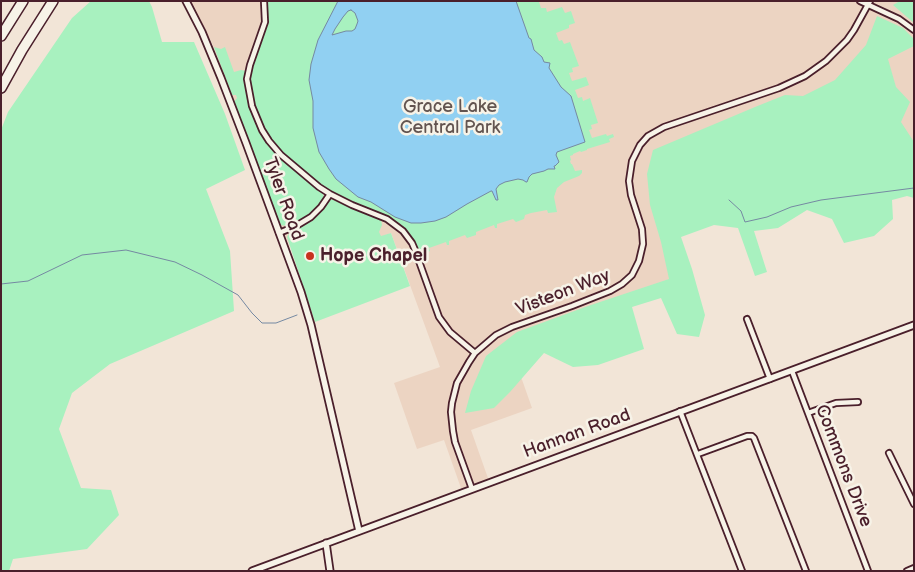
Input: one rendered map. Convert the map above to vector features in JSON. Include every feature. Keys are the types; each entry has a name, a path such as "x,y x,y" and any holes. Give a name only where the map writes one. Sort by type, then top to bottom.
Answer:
{"highway":[{"path":"1,36 23,1"},
{"path":"1,88 53,1"}],"street":[{"name":"Tyler Road","path":"186,1 202,32 221,78 301,292 359,531"},
{"path":"264,1 265,22 248,76 248,92 262,130 286,161 311,181 330,194 387,219 403,231 415,250 439,317 450,332 475,353"},
{"path":"860,1 869,3 899,19 914,30"},
{"name":"Visteon Way","path":"472,489 455,442 453,431 451,412 457,383 475,353 504,331 607,293 632,275 643,248 643,238 630,191 629,173 637,150 648,136 664,127 779,88 805,76 826,62 847,40 869,3"},
{"path":"279,233 311,217 330,194"},
{"path":"747,319 770,379"},
{"name":"Hannan Road","path":"252,571 914,325"},
{"name":"Commons Drive","path":"792,371 868,571"},
{"path":"808,413 836,403 858,402"},
{"path":"680,412 698,454 742,571"},
{"path":"698,454 747,436 752,436 756,440 806,571"},
{"path":"889,453 914,504"},
{"path":"326,543 330,571"},
{"path":"907,571 914,568"}],"shaded area":[{"path":"190,1 914,1 914,151 660,228 678,281 508,340 532,408 471,430 489,481 462,491 444,440 417,449 394,383 440,367 391,233 381,237 290,247 267,192 212,43"}],"green space":[{"path":"91,1 149,1 162,42 194,42 225,114 245,170 206,189 230,251 234,311 110,364 72,393 59,429 81,488 111,490 119,515 87,549 13,559 9,571 1,571 1,130 8,112 72,18"},
{"name":"Grace Lake Central Park","path":"267,1 540,1 541,8 546,8 547,12 562,7 565,13 571,11 575,23 569,25 569,28 556,33 559,41 562,40 564,44 570,42 579,66 572,68 573,72 569,73 572,81 586,77 589,85 575,90 578,98 582,97 583,101 590,98 598,123 591,125 592,129 589,130 592,138 606,134 607,136 613,134 614,137 609,139 610,142 570,156 571,164 575,171 582,170 582,173 564,182 557,188 554,197 557,212 548,213 547,210 531,213 525,215 524,219 516,222 513,219 497,224 497,228 494,225 476,232 476,235 467,238 465,235 449,241 449,245 446,242 429,248 430,251 420,254 408,232 399,223 386,215 342,198 327,189 290,161 265,131 253,102 250,78 253,63 267,26"},
{"path":"900,1 914,1 914,23 893,5"},
{"path":"877,16 903,28 914,39 914,46 888,59 896,87 910,102 901,122 914,142 914,198 907,196 892,200 893,219 874,236 844,243 832,219 807,210 778,228 754,231 767,272 755,276 738,228 714,225 681,237 705,315 699,337 677,334 661,298 632,307 644,349 598,365 573,367 544,353 494,408 465,413 471,391 486,356 517,332 669,279 650,205 647,174 653,150 785,95 803,96 835,80 866,45"},
{"path":"214,47 221,49 225,47 234,72 246,71 245,89 250,108 260,131 270,146 284,162 323,193 324,198 318,206 310,215 300,221 287,226 281,225 234,102 237,98 236,95 232,95"},
{"path":"332,199 381,220 382,225 379,232 381,236 391,233 410,286 315,322 287,237 290,232 312,221 328,201"}],"water":[{"name":"Grace Lake Central Park","path":"338,1 516,1 534,50 542,57 544,62 550,63 549,68 561,87 571,96 585,142 557,152 556,155 559,162 554,166 555,169 532,174 527,182 518,179 499,185 496,189 498,200 496,200 491,191 446,217 435,221 411,223 395,217 371,202 358,197 336,179 319,152 313,128 313,101 309,80 311,64 318,40","holes":["351,10 355,13 358,21 355,29 332,35 348,11"]}],"waterway":[{"path":"729,200 741,211 745,222 767,217 791,207 821,200 914,188"},
{"path":"1,284 28,281 82,255 126,250 175,262 202,275 238,295 262,323 276,323 297,315"}],"place":[{"name":"Hope Chapel","path":"310,256"}]}
